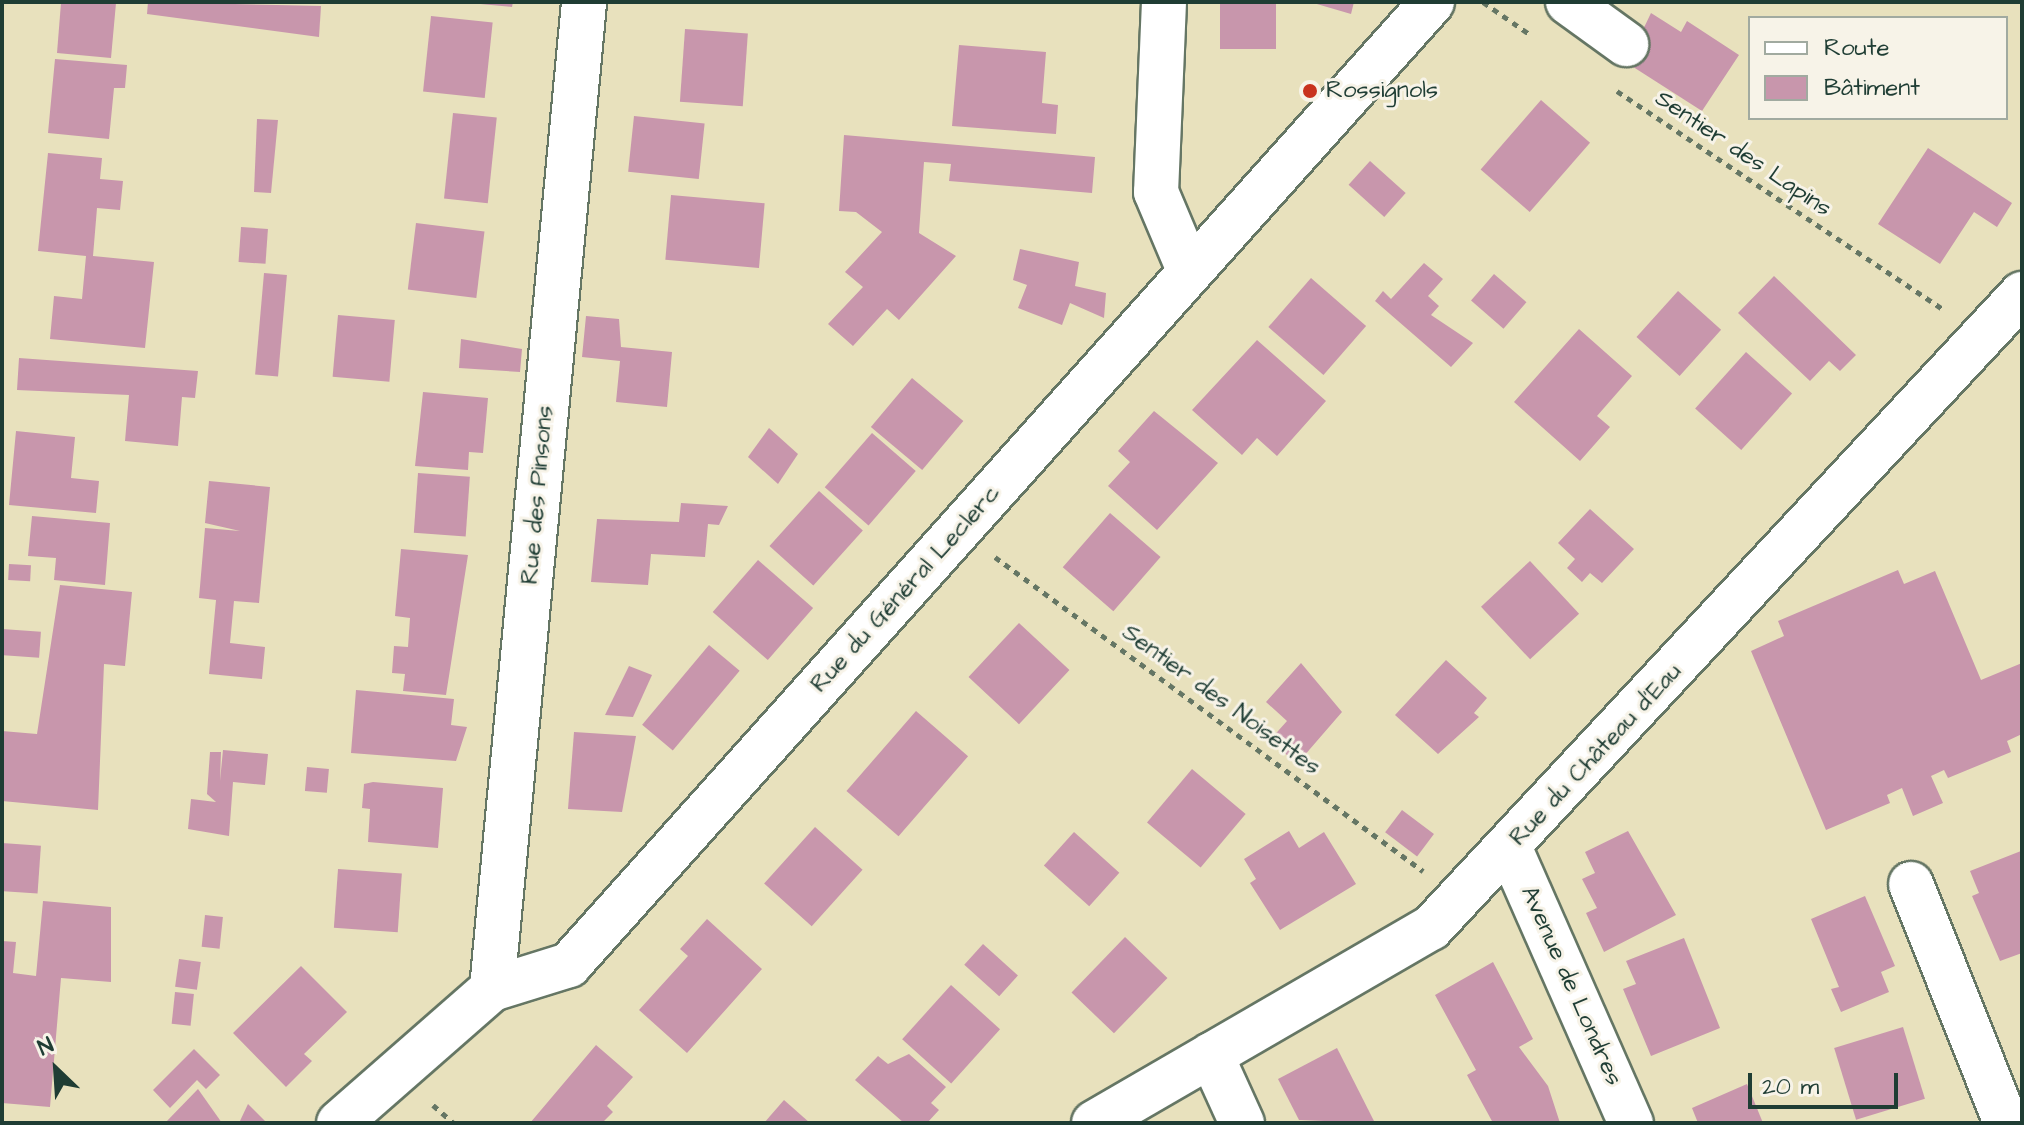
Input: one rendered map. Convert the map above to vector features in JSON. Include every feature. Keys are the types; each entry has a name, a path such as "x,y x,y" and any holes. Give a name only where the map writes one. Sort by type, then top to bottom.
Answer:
{"street":[{"name":"Rue des Pinsons","path":"492,989 584,2"},
{"path":"1164,2 1156,192 1189,270"},
{"name":"Rue du Général Leclerc","path":"339,1123 492,989 569,965 1432,2"},
{"path":"1568,2 1626,44"},
{"name":"Rue du Château d'Eau","path":"1094,1123 1431,928 1510,849 2022,294"},
{"name":"Avenue de Londres","path":"1510,849 1631,1123"},
{"path":"1911,884 2006,1123"},
{"path":"1211,1055 1242,1123"}],"path":[{"path":"1483,2 1535,37"},
{"name":"Sentier des Lapins","path":"1601,81 1983,336"},
{"name":"Sentier des Noisettes","path":"959,531 1461,899"}],"building":[{"path":"148,2 321,6 319,37 147,14"},
{"path":"459,2 513,2 512,7"},
{"path":"1220,2 1276,2 1276,49 1220,49"},
{"path":"1310,2 1354,2 1351,14"},
{"path":"61,3 116,3 111,58 57,53"},
{"path":"1651,13 1681,32 1687,21 1739,55 1702,111 1627,63"},
{"path":"431,16 493,22 485,98 423,92"},
{"path":"685,29 748,33 743,106 680,102"},
{"path":"959,45 1046,52 1042,103 1058,105 1056,134 952,126"},
{"path":"55,59 127,65 125,88 114,88 109,139 48,133"},
{"path":"1541,100 1590,143 1530,212 1481,169"},
{"path":"453,113 497,118 488,203 444,199"},
{"path":"634,116 705,123 699,179 628,172"},
{"path":"257,119 278,120 271,193 254,192"},
{"path":"844,135 1095,157 1092,193 949,181 951,164 924,162 919,233 956,256 899,320 887,309 853,346 828,324 863,287 845,272 882,232 856,212 839,211"},
{"path":"1928,148 2012,203 1997,227 1974,212 1940,264 1878,224"},
{"path":"48,153 102,158 100,179 123,181 120,210 97,208 93,256 154,262 145,348 50,339 54,296 82,299 86,256 38,251"},
{"path":"1370,161 1406,193 1384,217 1349,185"},
{"path":"671,195 765,203 759,268 665,260"},
{"path":"416,223 484,231 476,298 408,290"},
{"path":"241,227 268,229 265,264 239,262"},
{"path":"1020,249 1079,262 1075,286 1106,293 1104,318 1070,303 1062,325 1018,308 1027,285 1013,280"},
{"path":"1424,263 1443,279 1428,296 1439,306 1431,315 1473,343 1451,367 1375,301 1383,291 1391,299"},
{"path":"264,273 287,275 278,377 255,375"},
{"path":"1494,274 1526,302 1503,329 1471,300"},
{"path":"1774,276 1856,355 1840,371 1829,361 1810,381 1738,313"},
{"path":"1311,278 1366,326 1323,375 1268,327"},
{"path":"1678,291 1721,330 1680,376 1637,337"},
{"path":"338,315 395,320 389,382 333,377"},
{"path":"586,316 619,319 621,347 672,352 667,407 616,402 620,361 582,357"},
{"path":"1579,329 1632,376 1597,416 1610,427 1580,461 1514,402"},
{"path":"461,339 522,349 520,372 459,368"},
{"path":"1257,340 1326,401 1277,456 1257,438 1242,455 1192,410"},
{"path":"1746,352 1792,393 1741,450 1695,408"},
{"path":"19,358 198,371 195,398 182,397 178,446 125,441 129,395 17,390"},
{"path":"912,378 963,421 922,470 871,427"},
{"path":"423,392 488,398 483,453 469,452 468,470 415,466"},
{"path":"1154,411 1218,463 1157,530 1108,486 1130,462 1118,451"},
{"path":"769,428 798,454 778,484 748,457"},
{"path":"16,431 75,437 71,478 99,481 96,513 9,505"},
{"path":"872,433 916,471 869,525 825,487"},
{"path":"418,473 470,477 466,536 414,533"},
{"path":"209,481 270,487 259,603 234,601 230,643 265,647 262,679 209,674 216,600 199,598 205,528 240,531 205,523"},
{"path":"819,491 863,530 813,585 769,546"},
{"path":"681,503 728,506 719,525 708,524 705,557 651,554 648,585 591,582 597,519 679,522"},
{"path":"1590,509 1634,549 1602,583 1590,573 1582,582 1567,568 1575,559 1558,543"},
{"path":"1110,513 1161,557 1113,611 1063,567"},
{"path":"32,516 110,523 105,585 54,580 56,558 28,556"},
{"path":"401,549 468,555 446,695 403,691 405,674 392,673 394,646 408,647 410,618 395,616"},
{"path":"758,560 813,608 768,660 713,612"},
{"path":"1530,561 1579,614 1530,659 1481,607"},
{"path":"9,564 31,565 30,581 8,580"},
{"path":"1898,570 1904,584 1935,571 1981,680 2022,663 2022,734 2007,741 2011,752 1948,778 1944,770 1931,776 1943,803 1913,816 1902,788 1887,795 1890,803 1826,830 1751,651 1784,636 1778,621"},
{"path":"60,585 132,592 125,666 104,664 98,810 2,801 2,731 37,734"},
{"path":"1019,623 1069,670 1019,724 969,677"},
{"path":"2,629 41,632 39,658 2,655"},
{"path":"709,645 740,671 673,750 642,725"},
{"path":"1446,660 1487,698 1474,713 1479,717 1438,754 1395,715"},
{"path":"1301,663 1342,712 1297,764 1270,740 1287,721 1266,702"},
{"path":"629,666 652,675 633,717 605,715"},
{"path":"356,690 454,699 451,725 467,727 456,761 351,753"},
{"path":"916,711 968,756 899,836 846,791"},
{"path":"574,732 636,736 622,812 568,809"},
{"path":"223,750 268,754 265,785 233,782 229,836 188,829 191,799 216,802 207,794 210,752 221,752 220,781"},
{"path":"307,767 329,769 327,793 305,791"},
{"path":"1192,769 1246,814 1201,868 1147,823"},
{"path":"373,782 443,788 438,848 368,842 370,809 362,808 364,784"},
{"path":"1402,810 1434,834 1417,856 1385,832"},
{"path":"815,827 863,870 812,926 764,883"},
{"path":"1289,831 1299,848 1324,832 1356,884 1280,930 1250,883 1256,879 1244,859"},
{"path":"1628,831 1676,915 1604,952 1586,913 1597,908 1582,879 1595,873 1585,852"},
{"path":"1074,832 1119,873 1089,906 1044,865"},
{"path":"2,843 41,846 38,894 2,891"},
{"path":"2021,851 2022,953 2000,961 1972,896 1979,893 1970,871"},
{"path":"338,869 402,873 398,932 334,928"},
{"path":"1865,896 1895,966 1881,972 1889,992 1841,1012 1831,989 1839,987 1811,919"},
{"path":"43,901 111,907 111,982 61,978 50,1107 2,1103 2,941 16,942 13,973 36,976"},
{"path":"205,915 223,917 220,949 202,947"},
{"path":"707,919 762,969 687,1053 639,1010 688,956 680,949"},
{"path":"1125,937 1167,978 1114,1033 1072,992"},
{"path":"1684,938 1720,1028 1651,1056 1623,989 1636,984 1626,961"},
{"path":"983,944 1018,975 999,996 964,965"},
{"path":"179,959 201,962 197,990 175,987"},
{"path":"1493,962 1533,1039 1519,1047 1548,1086 1560,1123 1493,1123 1467,1075 1476,1070 1435,995"},
{"path":"301,966 347,1012 304,1054 312,1061 286,1087 233,1033"},
{"path":"951,985 1000,1029 951,1083 902,1039"},
{"path":"175,992 194,994 191,1026 172,1024"},
{"path":"1903,1027 1925,1099 1856,1120 1834,1048"},
{"path":"596,1045 633,1077 607,1106 613,1112 602,1123 530,1123"},
{"path":"1337,1048 1375,1123 1299,1120 1278,1079"},
{"path":"194,1049 220,1075 206,1089 197,1080 170,1108 153,1090"},
{"path":"909,1054 946,1087 931,1103 939,1110 927,1123 904,1123 855,1080 878,1056 888,1064"},
{"path":"1747,1084 1763,1123 1698,1123 1692,1108"},
{"path":"198,1089 222,1123 165,1123"},
{"path":"784,1100 810,1123 764,1123"},
{"path":"248,1104 267,1123 239,1123"}],"place":[{"name":"Rossignols","path":"1310,91"}]}
